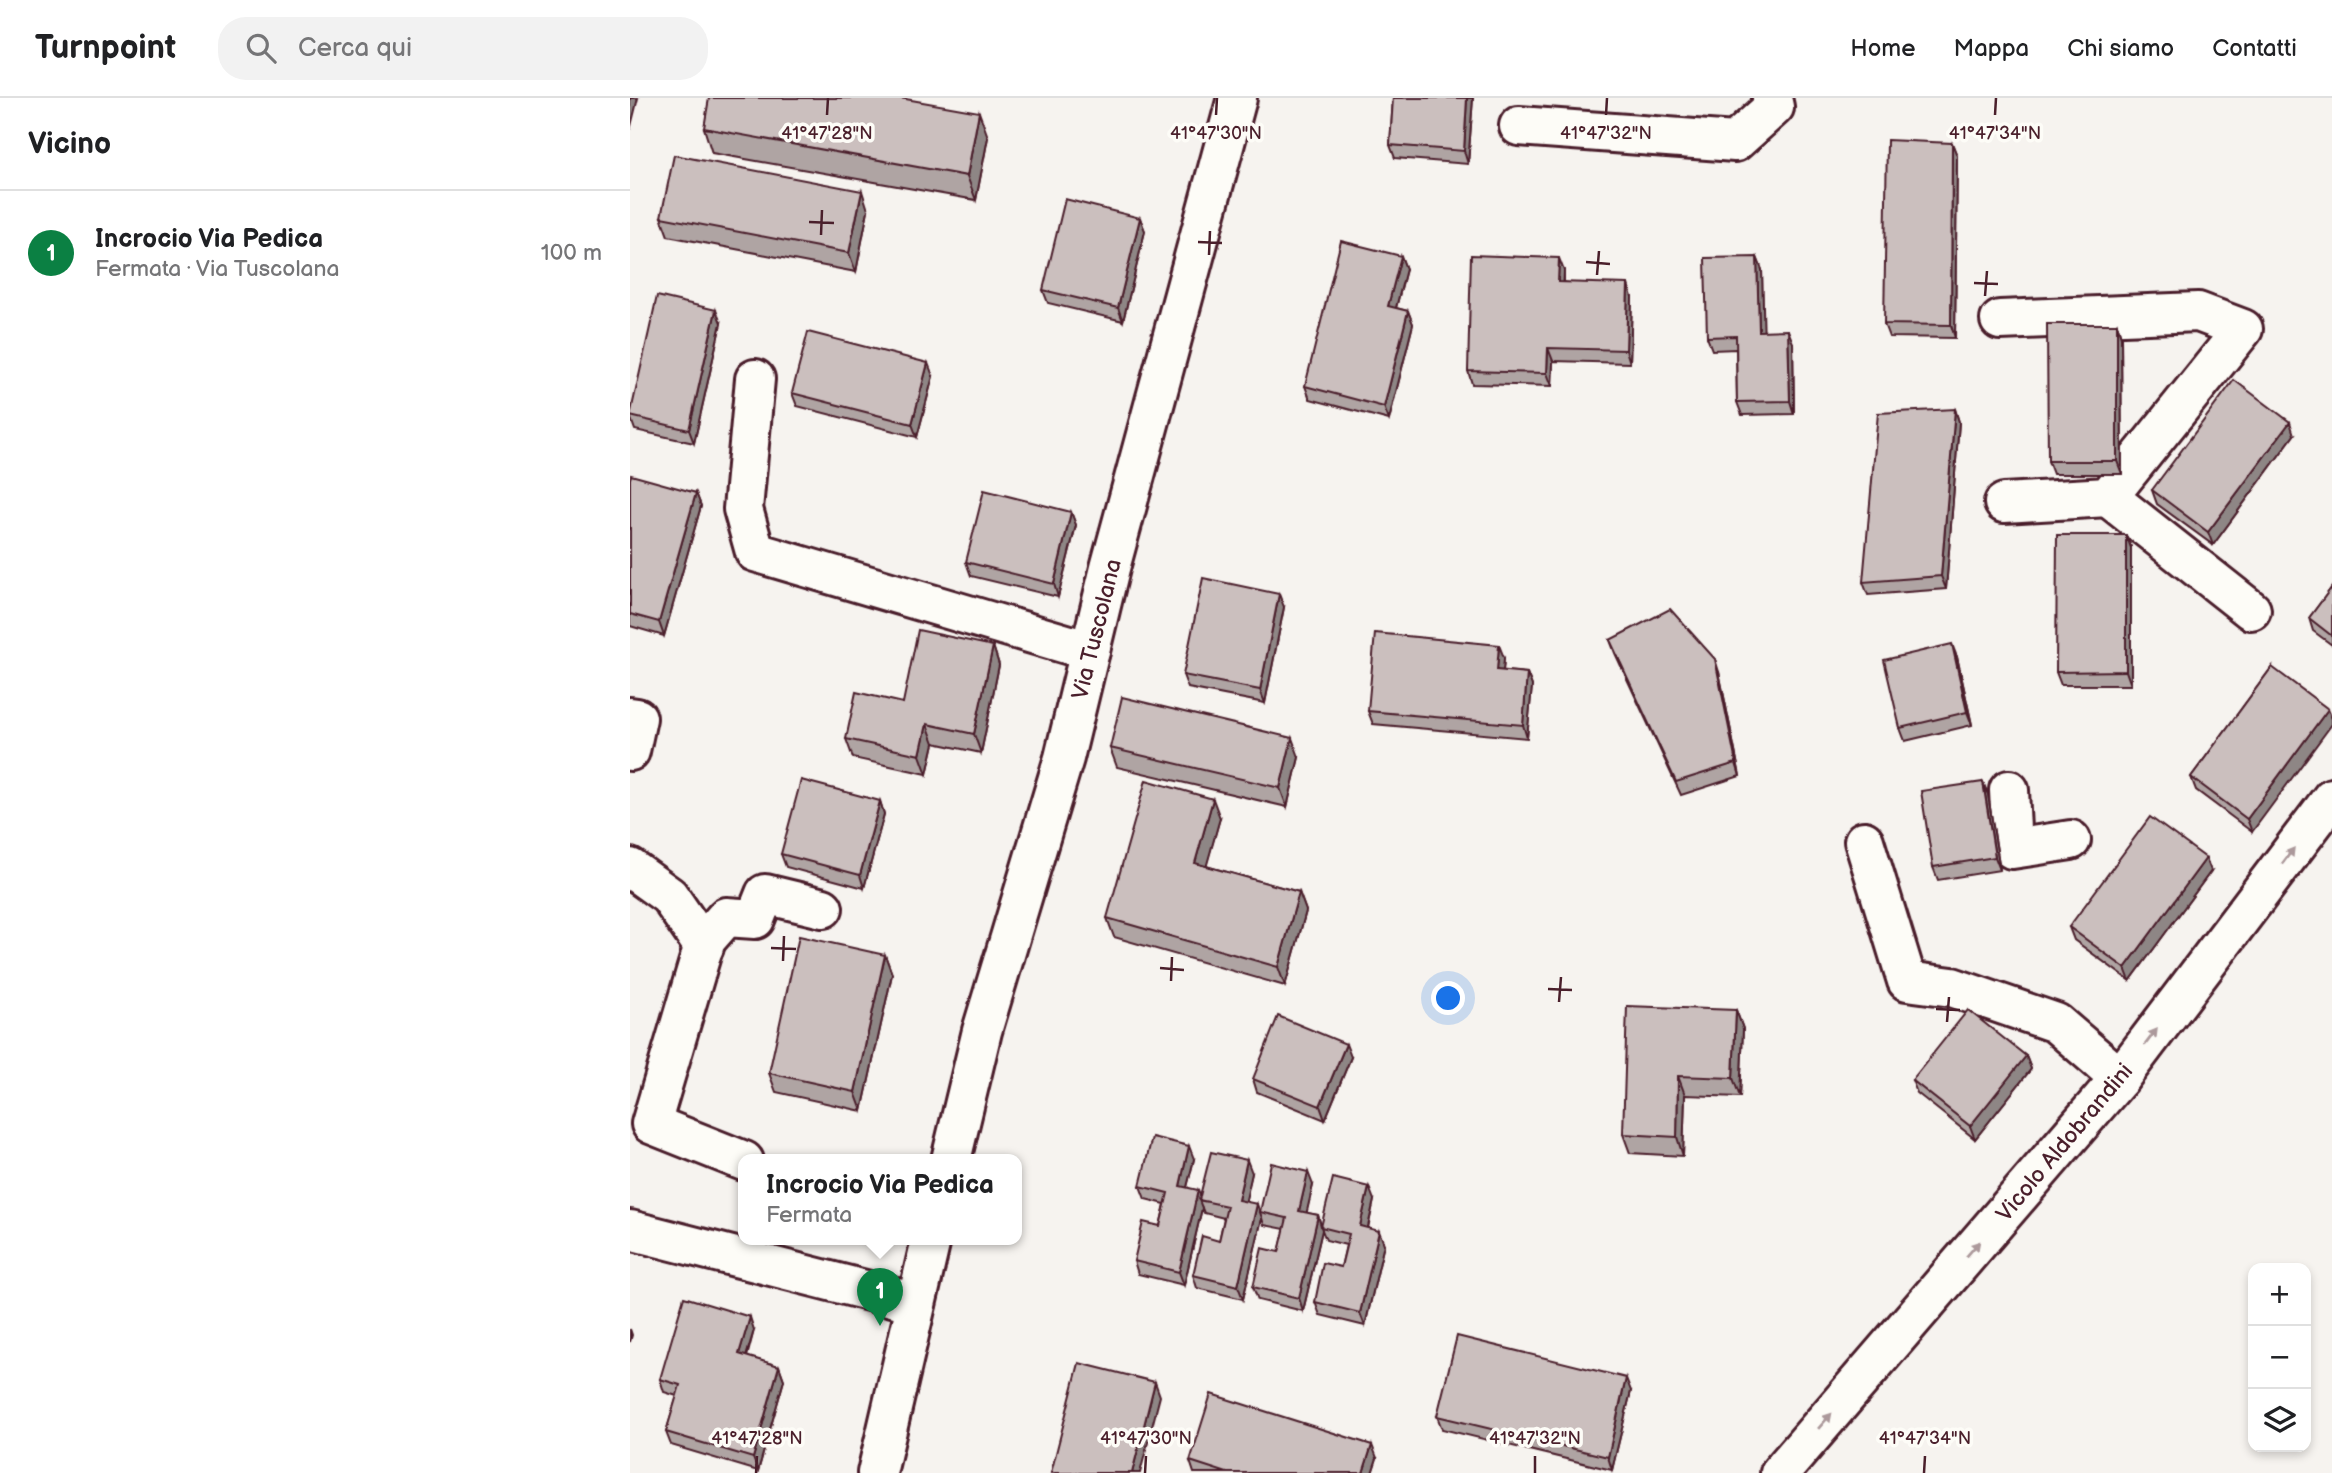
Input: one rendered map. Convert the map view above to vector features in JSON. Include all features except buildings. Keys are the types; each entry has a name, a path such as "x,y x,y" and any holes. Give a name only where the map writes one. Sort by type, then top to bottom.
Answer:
{"main road":[{"name":"Via Tuscolana","path":"952,1154 982,1031 1064,758 1110,568 1237,98"},
{"path":"1519,126 1735,142 1774,107 1772,98"},
{"path":"2000,320 2198,312 2243,329 2108,497"},
{"path":"755,379 743,509 755,552 1090,651"},
{"path":"2004,503 2108,497 2251,610"},
{"path":"630,717 637,718 630,751"},
{"path":"2010,790 2012,849 2071,840"},
{"name":"Vicolo Aldobrandini","path":"1780,1473 2120,1078 2332,798"},
{"path":"1864,841 1907,981 1952,987 2056,1023 2120,1078"},
{"path":"630,868 668,896 704,947"},
{"path":"738,1159 651,1124 705,941 726,917 755,919 765,894 823,908"},
{"path":"630,1230 763,1251 916,1303"},
{"path":"877,1473 930,1245"}],"place":[{"name":"Incrocio Via Pedica","path":"880,1326"}]}
